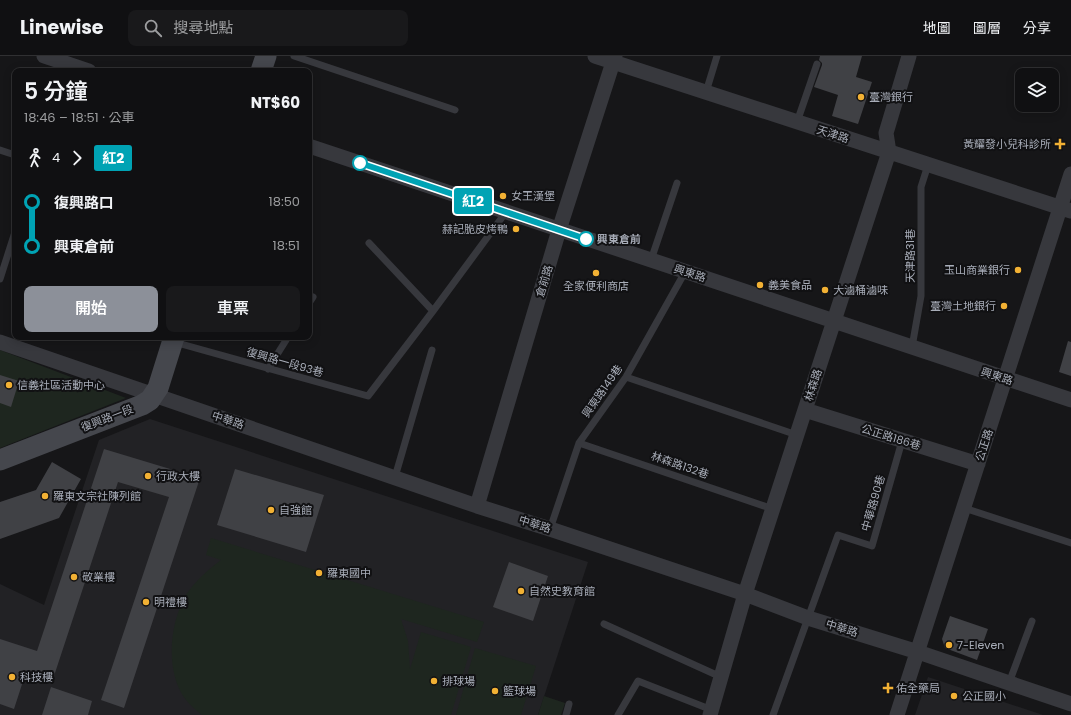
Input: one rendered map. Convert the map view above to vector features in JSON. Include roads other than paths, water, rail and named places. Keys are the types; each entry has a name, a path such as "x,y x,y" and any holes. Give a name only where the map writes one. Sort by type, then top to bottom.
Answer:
{"main road":[{"path":"262,68 266,56"},
{"path":"155,395 173,340"},
{"name":"復興路一段","path":"0,460 142,405 155,395"}],"street":[{"path":"44,56 80,68"},
{"name":"天津路","path":"595,56 614,59 706,92 1066,209"},
{"name":"林森路","path":"711,713 745,594 889,152 886,133 909,56"},
{"name":"倉前路","path":"477,506 559,230 614,59"},
{"name":"興東路","path":"312,147 1071,400"},
{"name":"公正路","path":"897,715 1006,379 1066,209 1071,174"},
{"name":"中華路","path":"0,342 477,506 745,594 808,618 918,652 1071,704"},
{"name":"公正路186巷","path":"805,410 978,464"}],"lane":[{"path":"294,56 455,110"},
{"path":"706,92 717,56"},
{"path":"797,122 816,64"},
{"path":"0,150 12,154"},
{"name":"天津路31巷","path":"912,347 921,296 921,187 928,165"},
{"path":"651,260 677,183"},
{"path":"370,244 433,311 506,212"},
{"path":"0,279 12,241"},
{"name":"興東路149巷","path":"550,529 579,443 626,377 685,272"},
{"name":"復興路一段93巷","path":"176,340 268,369 368,396 433,311"},
{"path":"268,369 286,340"},
{"path":"394,477 432,350"},
{"path":"626,377 798,435"},
{"name":"中華路90巷","path":"808,618 838,535 872,546 902,441"},
{"name":"林森路132巷","path":"579,443 773,509"},
{"path":"964,508 1071,543"},
{"path":"773,715 808,618"},
{"path":"1009,683 1032,621"},
{"path":"604,624 721,677"},
{"path":"618,715 638,681 711,713"},
{"path":"566,715 569,704"}],"place":[{"name":"臺灣銀行","path":"861,97"},
{"name":"黃耀發小兒科診所","path":"1060,144"},
{"name":"女王漢堡","path":"503,196"},
{"name":"赫記脆皮烤鴨","path":"516,229"},
{"name":"興東倉前","path":"586,239"},
{"name":"玉山商業銀行","path":"1018,270"},
{"name":"全家便利商店","path":"596,273"},
{"name":"義美食品","path":"760,285"},
{"name":"大滷桶滷味","path":"825,290"},
{"name":"臺灣土地銀行","path":"1004,306"},
{"name":"信義社區活動中心","path":"9,385"},
{"name":"行政大樓","path":"148,476"},
{"name":"羅東文宗社陳列館","path":"45,496"},
{"name":"自強館","path":"271,510"},
{"name":"羅東國中","path":"319,573"},
{"name":"敬業樓","path":"74,577"},
{"name":"自然史教育館","path":"521,591"},
{"name":"明禮樓","path":"146,602"},
{"name":"7-Eleven","path":"949,645"},
{"name":"科技樓","path":"12,677"},
{"name":"排球場","path":"434,681"},
{"name":"佑全藥局","path":"888,688"},
{"name":"籃球場","path":"495,691"},
{"name":"公正國小","path":"954,696"}]}
